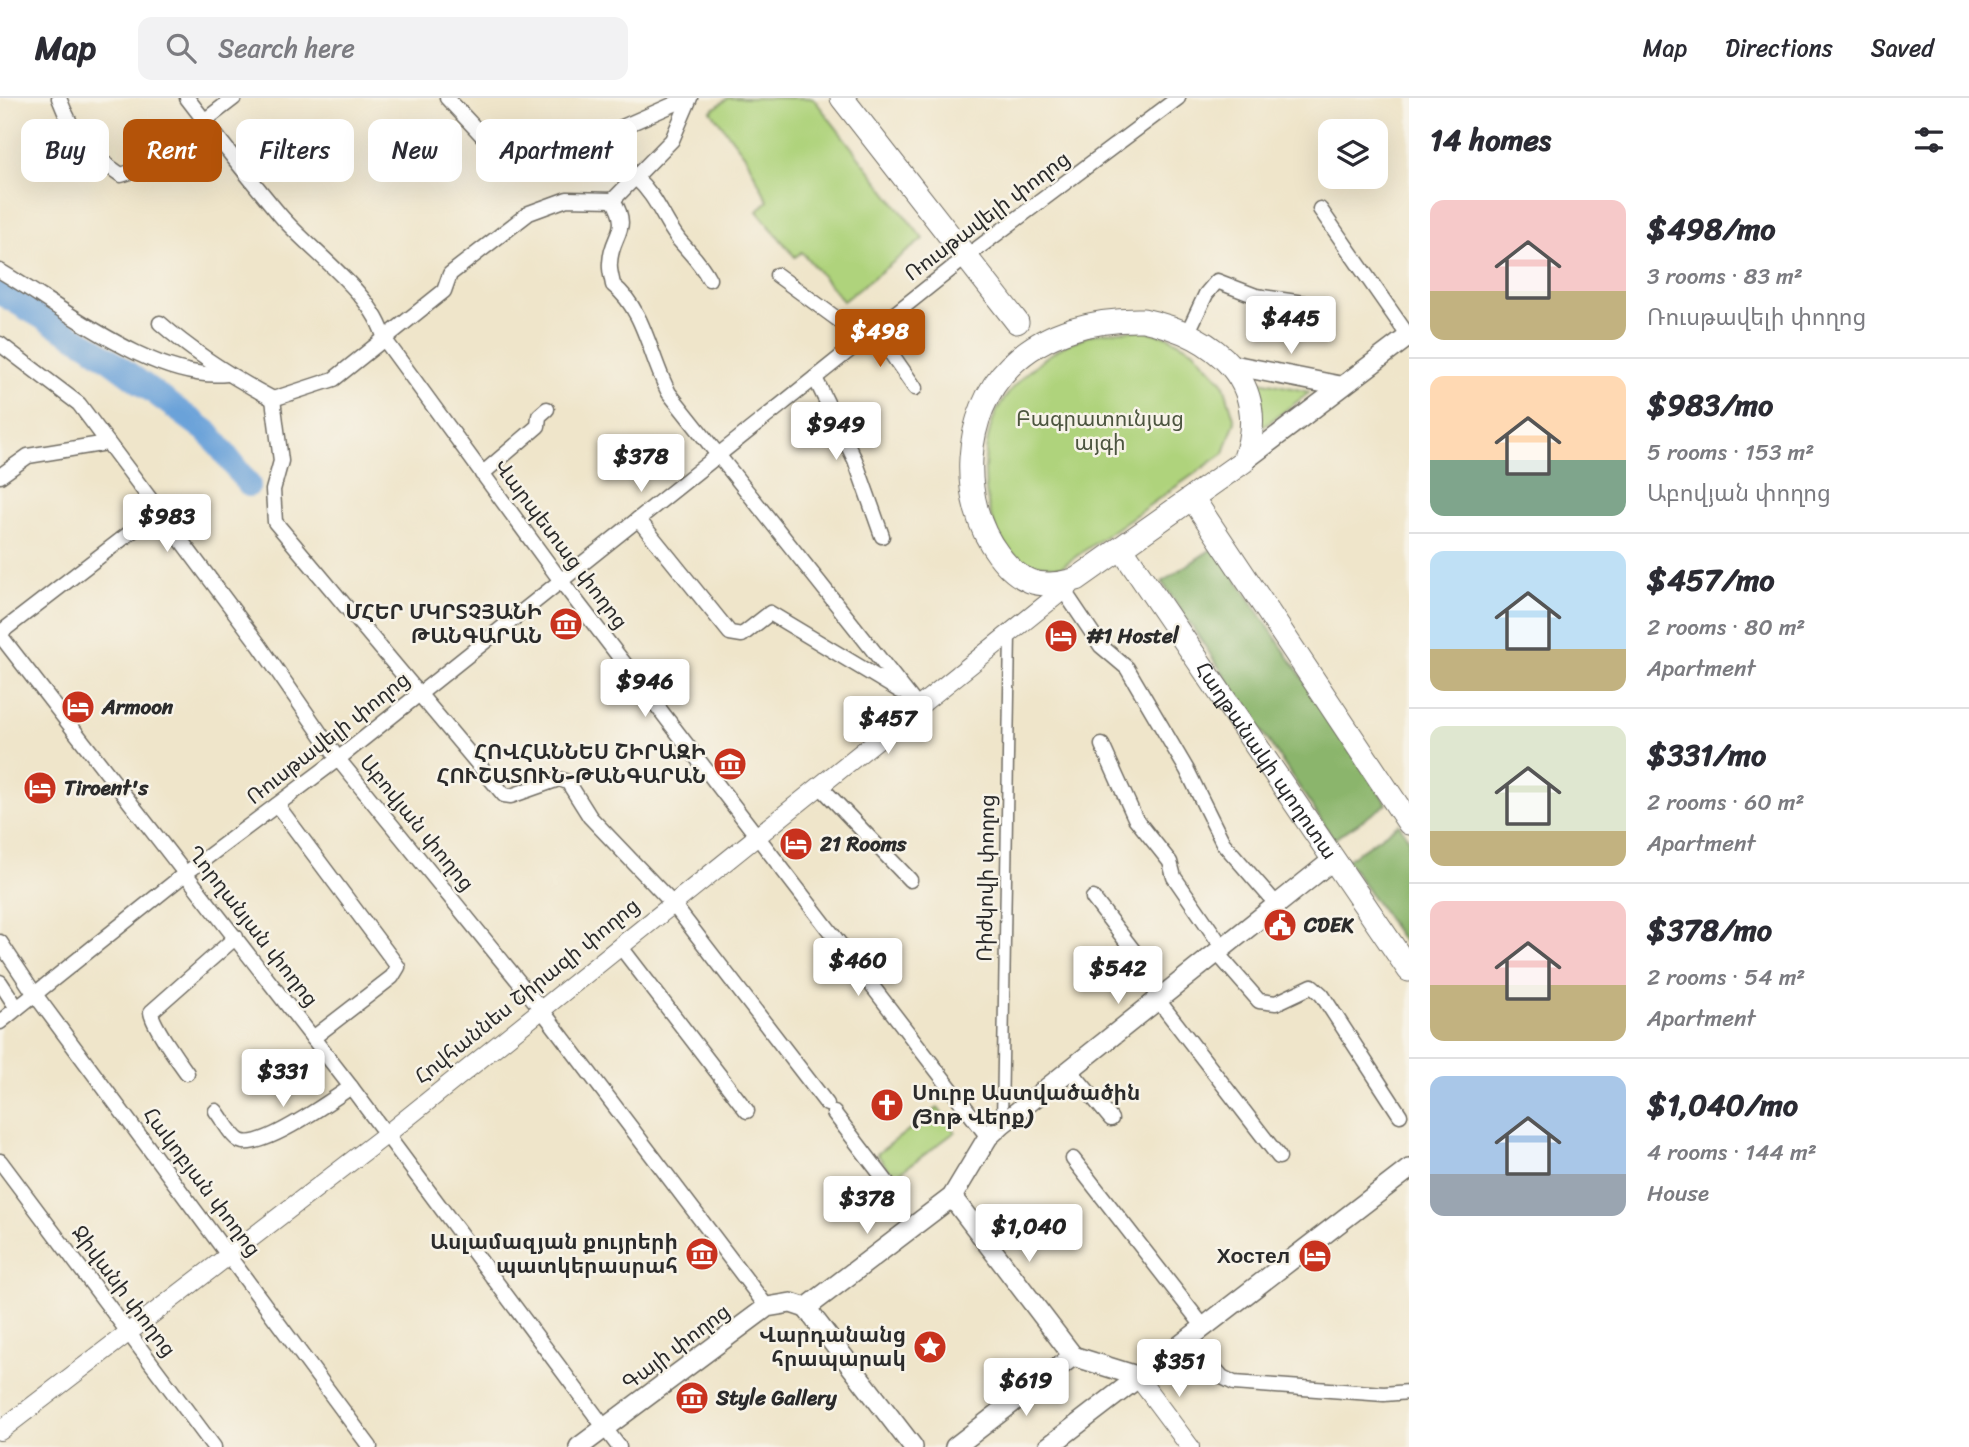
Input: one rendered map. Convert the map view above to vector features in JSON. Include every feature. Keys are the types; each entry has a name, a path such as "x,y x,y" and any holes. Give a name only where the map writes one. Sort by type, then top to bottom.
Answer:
{"highway":[{"path":"842,98 1017,322 1058,333"},
{"path":"1129,320 1171,326 1188,334 1233,365 1250,409 1249,449 1244,461 1071,585 1044,584 1022,577 1000,557 978,520 970,482 975,434 988,399 1010,365 1058,333 1102,321 1129,320"},
{"path":"1010,365 1017,322"},
{"path":"1193,499 1406,811"},
{"name":"Հաղթանակի պողոտա","path":"1122,549 1409,970"}],"main road":[{"path":"1244,461 1340,386 1409,337"},
{"path":"1233,365 1340,386"},
{"path":"806,1308 952,1197 995,1130 1334,859"},
{"path":"1048,1447 1409,1169"},
{"path":"952,1197 1073,1356 1137,1376"},
{"path":"767,1307 791,1303 806,1308 913,1447"},
{"name":"Գայի փողոց","path":"579,1447 767,1307"},
{"path":"955,1447 1073,1356"}],"street":[{"path":"59,98 64,115 90,154 123,174"},
{"name":"Վարպետաց փողոց","path":"187,98 203,119"},
{"path":"205,119 234,98"},
{"path":"447,98 490,144 568,151 689,98"},
{"path":"637,175 672,140 689,98"},
{"name":"Ռուսթավելի փողոց","path":"0,1022 186,873 338,759 966,257 1178,98"},
{"name":"Վարպետաց փողոց","path":"222,142 282,217 380,321 385,340 561,581 757,836 995,1130"},
{"path":"637,179 659,203 678,239 704,268 709,279"},
{"path":"160,323 188,348 227,374 273,399 334,379 444,291 450,274 529,213 567,199 613,200 630,182"},
{"path":"613,200 621,214 622,226 610,262 612,285 627,296 637,314 656,369 668,393 913,701"},
{"path":"1320,209 1409,337"},
{"path":"0,271 122,348 202,373 227,374"},
{"path":"778,275 840,321 860,341"},
{"path":"1188,334 1206,294 1217,281 1256,296 1303,303"},
{"path":"875,330 915,388"},
{"name":"Աբովյան փողոց","path":"0,344 79,404 157,512 260,646 338,759 541,1009 767,1307"},
{"path":"815,377 855,460 881,536"},
{"path":"273,399 281,461 273,490 275,522 504,795 511,796 559,779 568,782 590,817 673,904 892,1189"},
{"path":"482,474 538,426 539,416 547,409"},
{"path":"0,476 28,456 107,443"},
{"path":"0,634 157,512"},
{"path":"638,519 730,633 742,635 770,613 913,701"},
{"path":"1071,585 1101,646 1127,668 1187,770 1223,843 1277,905"},
{"name":"Հովհաննես Շիրազի փողոց","path":"0,1431 387,1134 820,786 913,701 1010,633 1071,585"},
{"name":"Ռիժկովի փողոց","path":"995,1130 1010,633"},
{"name":"Ղորղանյան փողոց","path":"0,634 387,1134 619,1447"},
{"path":"1102,745 1135,818 1170,862 1174,877 1220,951 1259,1001 1276,1003 1312,986 1322,995 1401,1115"},
{"path":"820,786 910,880"},
{"path":"277,804 398,967 392,977 313,1038"},
{"path":"1093,898 1149,971 1158,1000 1279,1157"},
{"path":"187,1073 152,1021 151,1012 236,937"},
{"name":"Հակոբյան փողոց","path":"0,942 34,993 230,1254 370,1447"},
{"path":"620,946 747,1111"},
{"path":"0,982 18,1008"},
{"path":"1070,1070 1111,1119"},
{"path":"216,1111 237,1140 250,1143 289,1126 351,1087"},
{"path":"1073,1159 1196,1332 1222,1377 1234,1383 1384,1394 1409,1392"},
{"name":"Ջիվանի փողոց","path":"0,1161 214,1447"},
{"path":"1137,1376 1190,1447"}],"green space":[{"path":"728,98 813,98 923,239 843,301 802,252 795,257 757,211 768,201 746,157 711,111"},
{"name":"Բագրատունյաց այգի","path":"1144,330 1169,337 1193,350 1223,382 1235,421 1224,453 1061,567 1025,561 1010,550 998,534 986,492 986,447 997,411 1023,376 1059,349 1100,333"},
{"path":"1251,379 1310,392 1259,430"},
{"path":"1215,547 1387,804 1334,839 1162,582"},
{"path":"1399,824 1409,839 1409,950 1347,860"},
{"path":"938,1108 955,1132 894,1177 877,1154"}],"waterway":[{"path":"0,293 91,346 209,433 249,485"}],"place":[{"name":"ՄՀԵՐ ՄԿՐՏՉՅԱՆԻ ԹԱՆԳԱՐԱՆ","path":"566,624"},
{"name":"#1 Hostel","path":"1061,636"},
{"name":"Armoon","path":"78,707"},
{"name":"ՀՈՎՀԱՆՆԵՍ ՇԻՐԱԶԻ ՀՈՒՇԱՏՈՒՆ-ԹԱՆԳԱՐԱՆ","path":"730,764"},
{"name":"Tiroent's","path":"40,788"},
{"name":"21 Rooms","path":"796,844"},
{"name":"CDEK","path":"1280,925"},
{"name":"Սուրբ Աստվածածին (Յոթ Վերք)","path":"887,1105"},
{"name":"Ասլամազյան քույրերի պատկերասրահ","path":"702,1254"},
{"name":"Хостел","path":"1315,1256"},
{"name":"Վարդանանց հրապարակ","path":"930,1347"},
{"name":"Style Gallery","path":"692,1398"}]}
